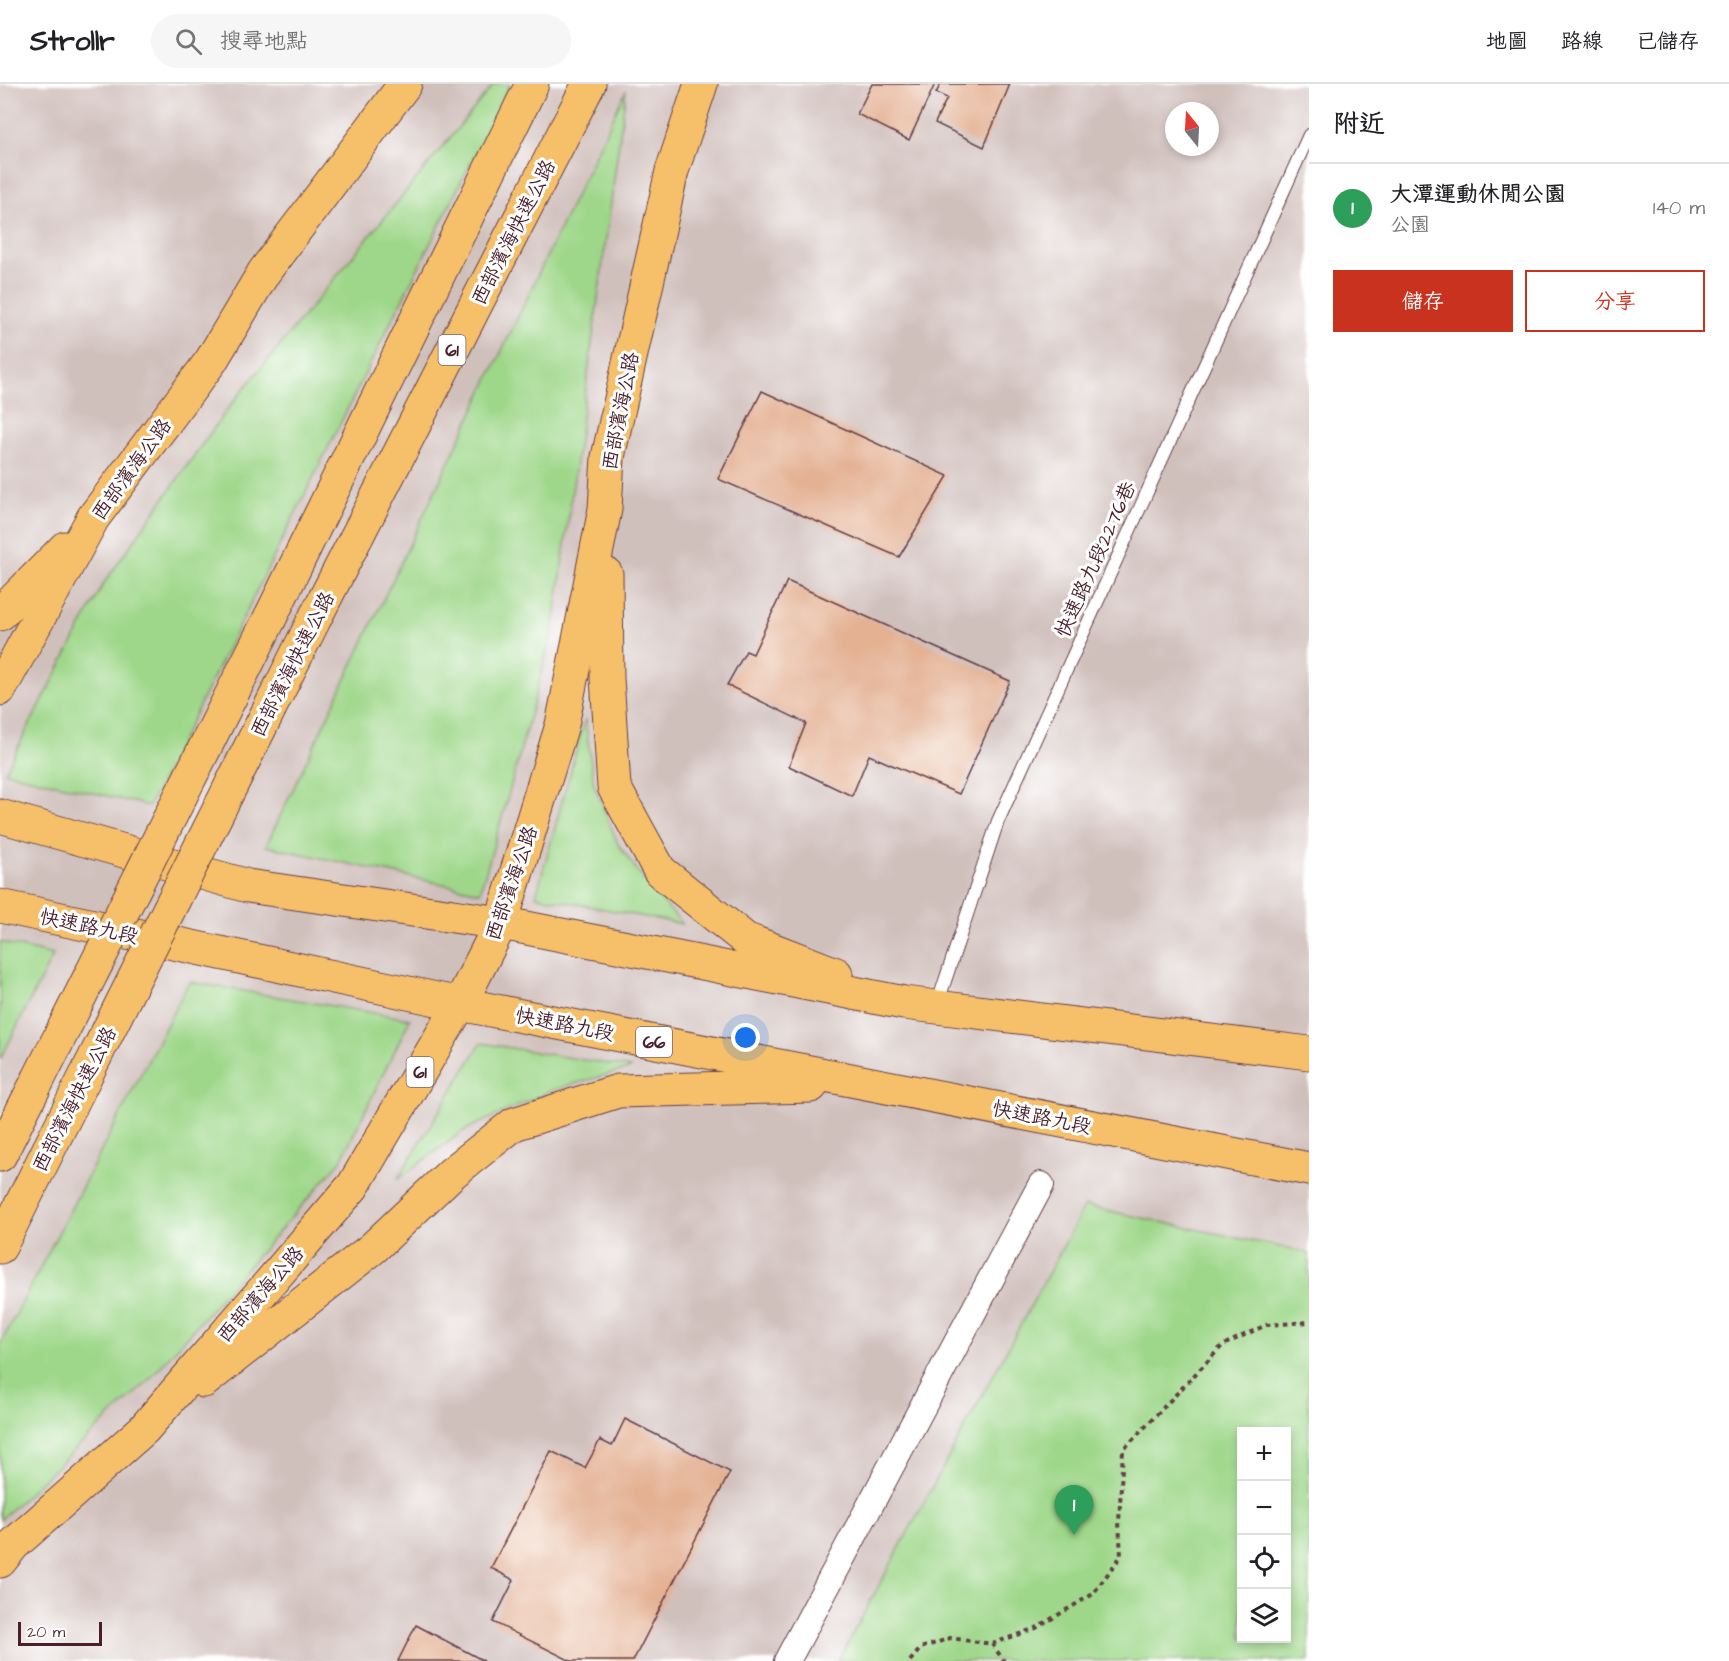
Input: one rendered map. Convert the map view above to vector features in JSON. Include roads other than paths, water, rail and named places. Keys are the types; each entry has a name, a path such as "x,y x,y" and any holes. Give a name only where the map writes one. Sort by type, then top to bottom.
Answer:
{"main road":[{"name":"西部濱海公路","path":"0,689 93,519 212,361 264,272 405,84"},
{"name":"西部濱海快速公路","path":"0,1155 270,618 532,84"},
{"name":"西部濱海快速公路","path":"0,1248 316,616 589,84"},
{"name":"西部濱海公路","path":"0,1561 13,1545 144,1429 352,1186 460,1004 501,923 562,725 605,509 608,457 670,181 701,84"},
{"path":"605,509 607,678 614,787 660,871 745,939 823,968 904,1003"},
{"path":"0,614 93,519"},
{"path":"0,816 248,886 501,923 904,1003 1309,1053"},
{"name":"快速路九段","path":"0,906 460,1004 1309,1169"},
{"path":"144,1429 373,1248 452,1173 514,1124 618,1091 874,1085"}],"street":[{"path":"787,1661 1041,1185"}],"lane":[{"name":"快速路九段2276巷","path":"936,1006 998,821 1309,135"}],"place":[{"name":"大潭運動休閒公園","path":"1074,1535"}]}
